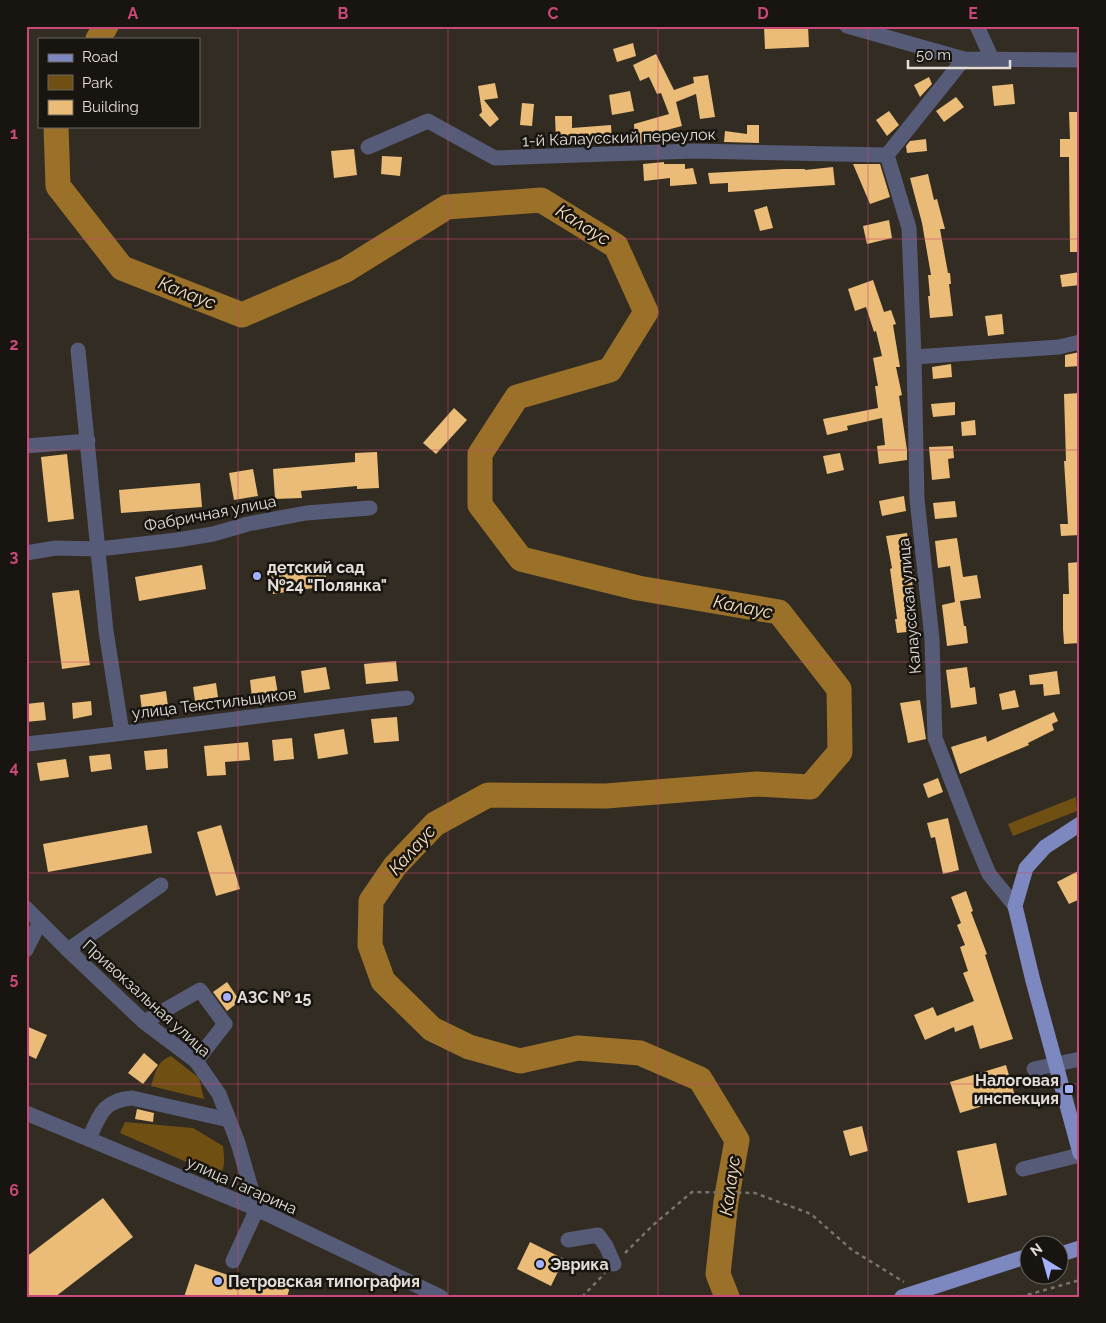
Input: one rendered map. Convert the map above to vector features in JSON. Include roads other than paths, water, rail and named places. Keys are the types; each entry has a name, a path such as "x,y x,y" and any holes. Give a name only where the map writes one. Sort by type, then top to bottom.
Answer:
{"main road":[{"path":"1015,906 1026,868 1046,847 1080,824"},
{"name":"Калаусская улица","path":"1015,906 1080,1154"},
{"path":"1068,1252 1080,1248"},
{"path":"920,1293 1018,1259"},
{"path":"902,1297 1018,1267"}],"street":[{"path":"847,26 964,59 1080,60"},
{"path":"977,26 992,59"},
{"path":"887,155 964,59"},
{"name":"1-й Калаусский переулок","path":"368,147 428,121 495,158 694,151 887,155"},
{"name":"Калаусская улица","path":"887,155 909,228 917,499 932,639 935,738 989,874 1015,906"},
{"path":"914,357 1059,346 1080,342"},
{"path":"78,350 106,631 122,733"},
{"path":"26,446 88,441"},
{"name":"Фабричная улица","path":"26,552 56,548 99,549 213,534 248,524 306,513 370,508"},
{"name":"улица Текстильщиков","path":"26,744 407,698"},
{"path":"68,950 161,884"},
{"name":"Привокзальная улица","path":"26,908 144,1022 196,1060 219,1094 238,1143 257,1209"},
{"path":"26,950 40,922"},
{"path":"144,1022 200,990 225,1024 196,1060"},
{"path":"1034,1069 1080,1059"},
{"path":"89,1139 100,1115 106,1107 119,1099 132,1098 229,1120"},
{"name":"улица Гагарина","path":"26,1114 257,1209 441,1297"},
{"path":"1023,1169 1080,1154"},
{"path":"233,1261 257,1209"},
{"path":"568,1240 598,1235 606,1246 614,1264"}],"waterway":[{"name":"Калаус","path":"99,38 106,26"},
{"name":"Калаус","path":"56,128 58,186 122,268 242,315 346,270 447,207 541,200 616,246 646,312 610,370 517,397 480,454 480,505 521,559 638,588 779,612 839,689 840,752 810,787 757,784 606,796 488,795 435,824 395,866 371,901 370,945 383,981 432,1029 469,1047 520,1061 578,1048 640,1053 700,1079 737,1140 726,1201 718,1274 727,1297"}],"place":[{"name":"детский сад №24 \"Полянка\"","path":"257,576"},
{"name":"АЗС № 15","path":"227,997"},
{"name":"Налоговая инспекция","path":"1069,1089"},
{"name":"Эврика","path":"540,1264"},
{"name":"Петровская типография","path":"218,1281"}]}
